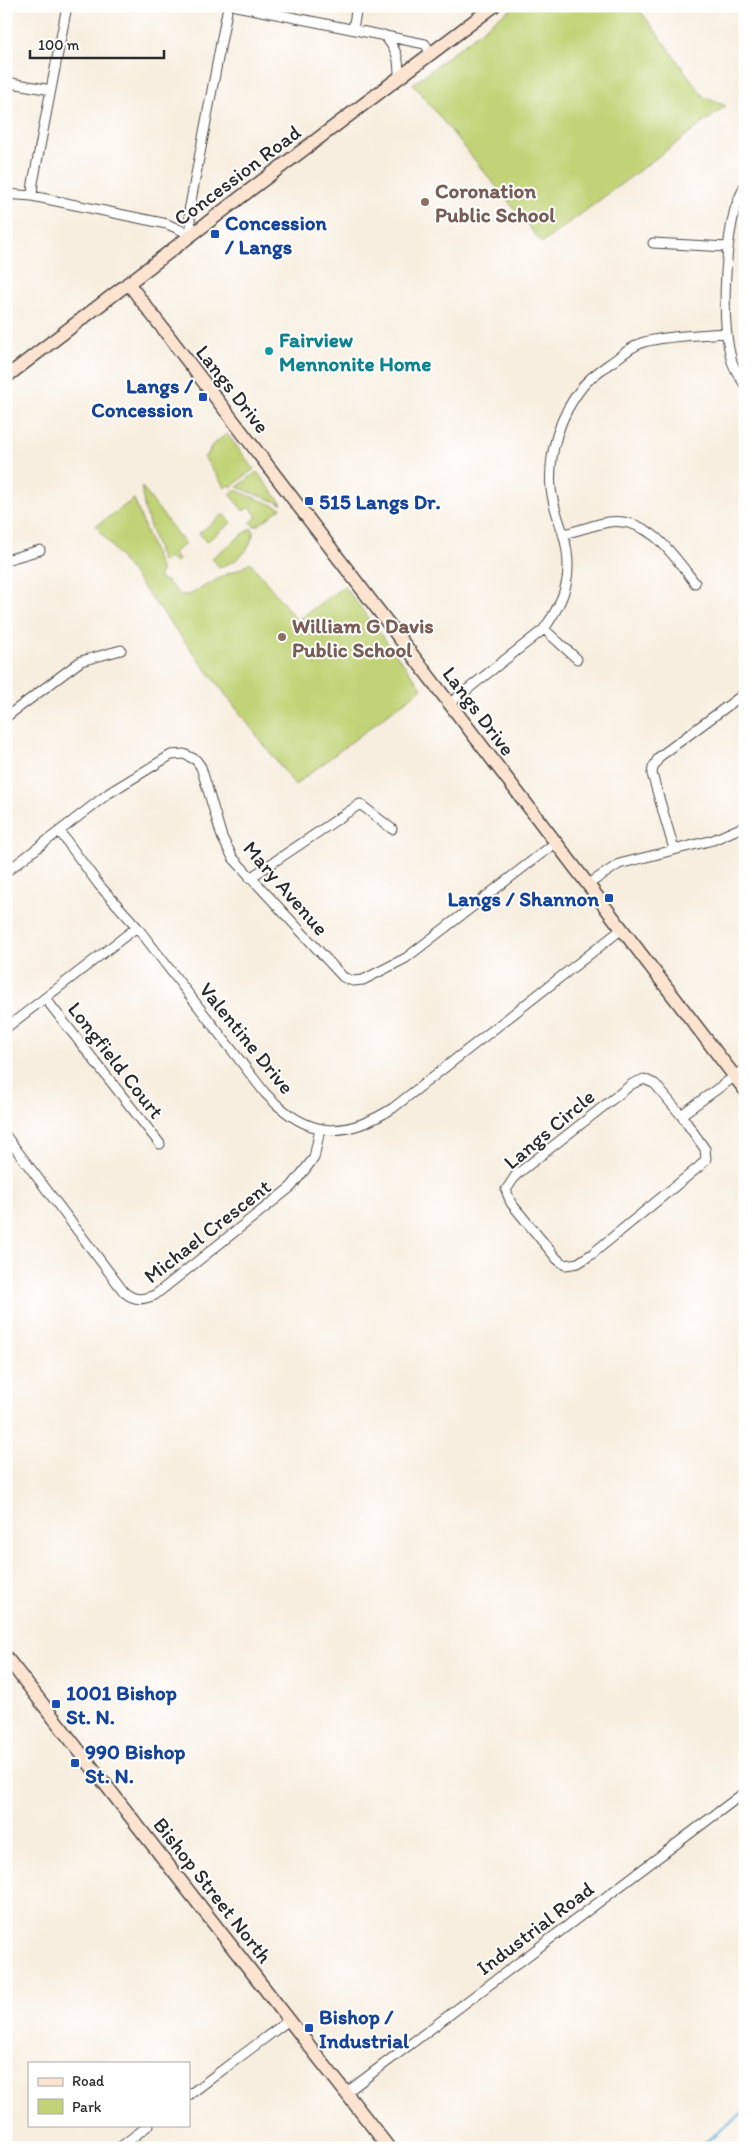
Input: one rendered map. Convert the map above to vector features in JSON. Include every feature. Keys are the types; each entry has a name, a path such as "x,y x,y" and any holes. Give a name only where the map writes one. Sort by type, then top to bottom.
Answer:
{"main road":[{"name":"Concession Road","path":"6,377 489,8"},
{"name":"Langs Drive","path":"128,284 587,885 739,1073 745,1090"},
{"name":"Bishop Street North","path":"6,1656 389,2148"}],"street":[{"path":"32,196 67,6"},
{"path":"192,235 189,211 228,6"},
{"path":"236,6 425,44 431,53"},
{"path":"353,29 357,6"},
{"path":"384,35 395,48 400,77"},
{"path":"6,82 51,90"},
{"path":"745,185 734,211 727,247 728,333 731,359 736,372 745,385"},
{"path":"6,194 32,196 166,224 192,235"},
{"path":"652,243 727,247"},
{"path":"448,704 544,629 558,608 568,579 569,562 563,534 553,504 550,475 554,447 564,418 583,386 597,372 644,342 728,333"},
{"path":"563,534 609,522 630,523 652,533 695,583"},
{"path":"6,560 40,550"},
{"path":"544,629 577,659"},
{"path":"6,717 81,661 121,650"},
{"path":"674,849 654,781 653,768 660,757 745,693"},
{"name":"Mary Avenue","path":"6,872 109,793 171,755 184,754 196,760 201,767 222,837 233,858 343,977 353,981 363,980 406,958 555,843"},
{"path":"250,878 360,804 392,829"},
{"path":"587,885 619,864 713,840 745,826"},
{"name":"Valentine Drive","path":"60,832 99,885 137,927 266,1094 288,1115 303,1124 320,1129 357,1127 393,1108 622,930"},
{"path":"6,1028 137,927"},
{"name":"Longfield Court","path":"45,998 160,1144"},
{"path":"681,1115 739,1073"},
{"name":"Langs Circle","path":"644,1079 654,1084 681,1115 705,1149 706,1159 646,1210 578,1263 565,1265 557,1259 511,1202 506,1190 516,1175 632,1084 644,1079"},
{"name":"Michael Crescent","path":"6,1136 124,1292 130,1297 139,1300 155,1295 292,1187 314,1158 320,1129"},
{"name":"Industrial Road","path":"347,2092 745,1792"},
{"path":"190,2094 289,2020"},
{"path":"119,2148 148,2126"}],"green space":[{"path":"516,6 637,6 704,97 726,106 542,243 413,84 496,19"},
{"path":"227,434 254,469 231,487 228,485 225,488 204,457 208,454 212,445"},
{"path":"257,472 282,504 237,487"},
{"path":"141,486 185,544 173,553 178,560 174,563 169,557 163,562 161,560 145,511"},
{"path":"235,490 281,508 259,525 254,526 251,522 257,517 250,507 243,511 230,494"},
{"path":"134,499 161,571 158,578 168,582 180,595 189,595 250,562 303,628 305,627 299,619 344,586 422,688 295,785 96,526"},
{"path":"224,514 231,523 206,542 199,533"},
{"path":"251,528 254,532 246,551 232,562 219,567 212,558"}],"waterway":[{"path":"698,2148 745,2111"}],"place":[{"name":"Coronation Public School","path":"425,202"},
{"name":"Concession / Langs","path":"215,234"},
{"name":"Fairview Mennonite Home","path":"269,351"},
{"name":"Langs / Concession","path":"203,397"},
{"name":"515 Langs Dr.","path":"309,501"},
{"name":"William G Davis Public School","path":"282,637"},
{"name":"Langs / Shannon","path":"609,898"},
{"name":"1001 Bishop St. N.","path":"56,1704"},
{"name":"990 Bishop St. N.","path":"75,1763"},
{"name":"Bishop / Industrial","path":"309,2028"}]}
